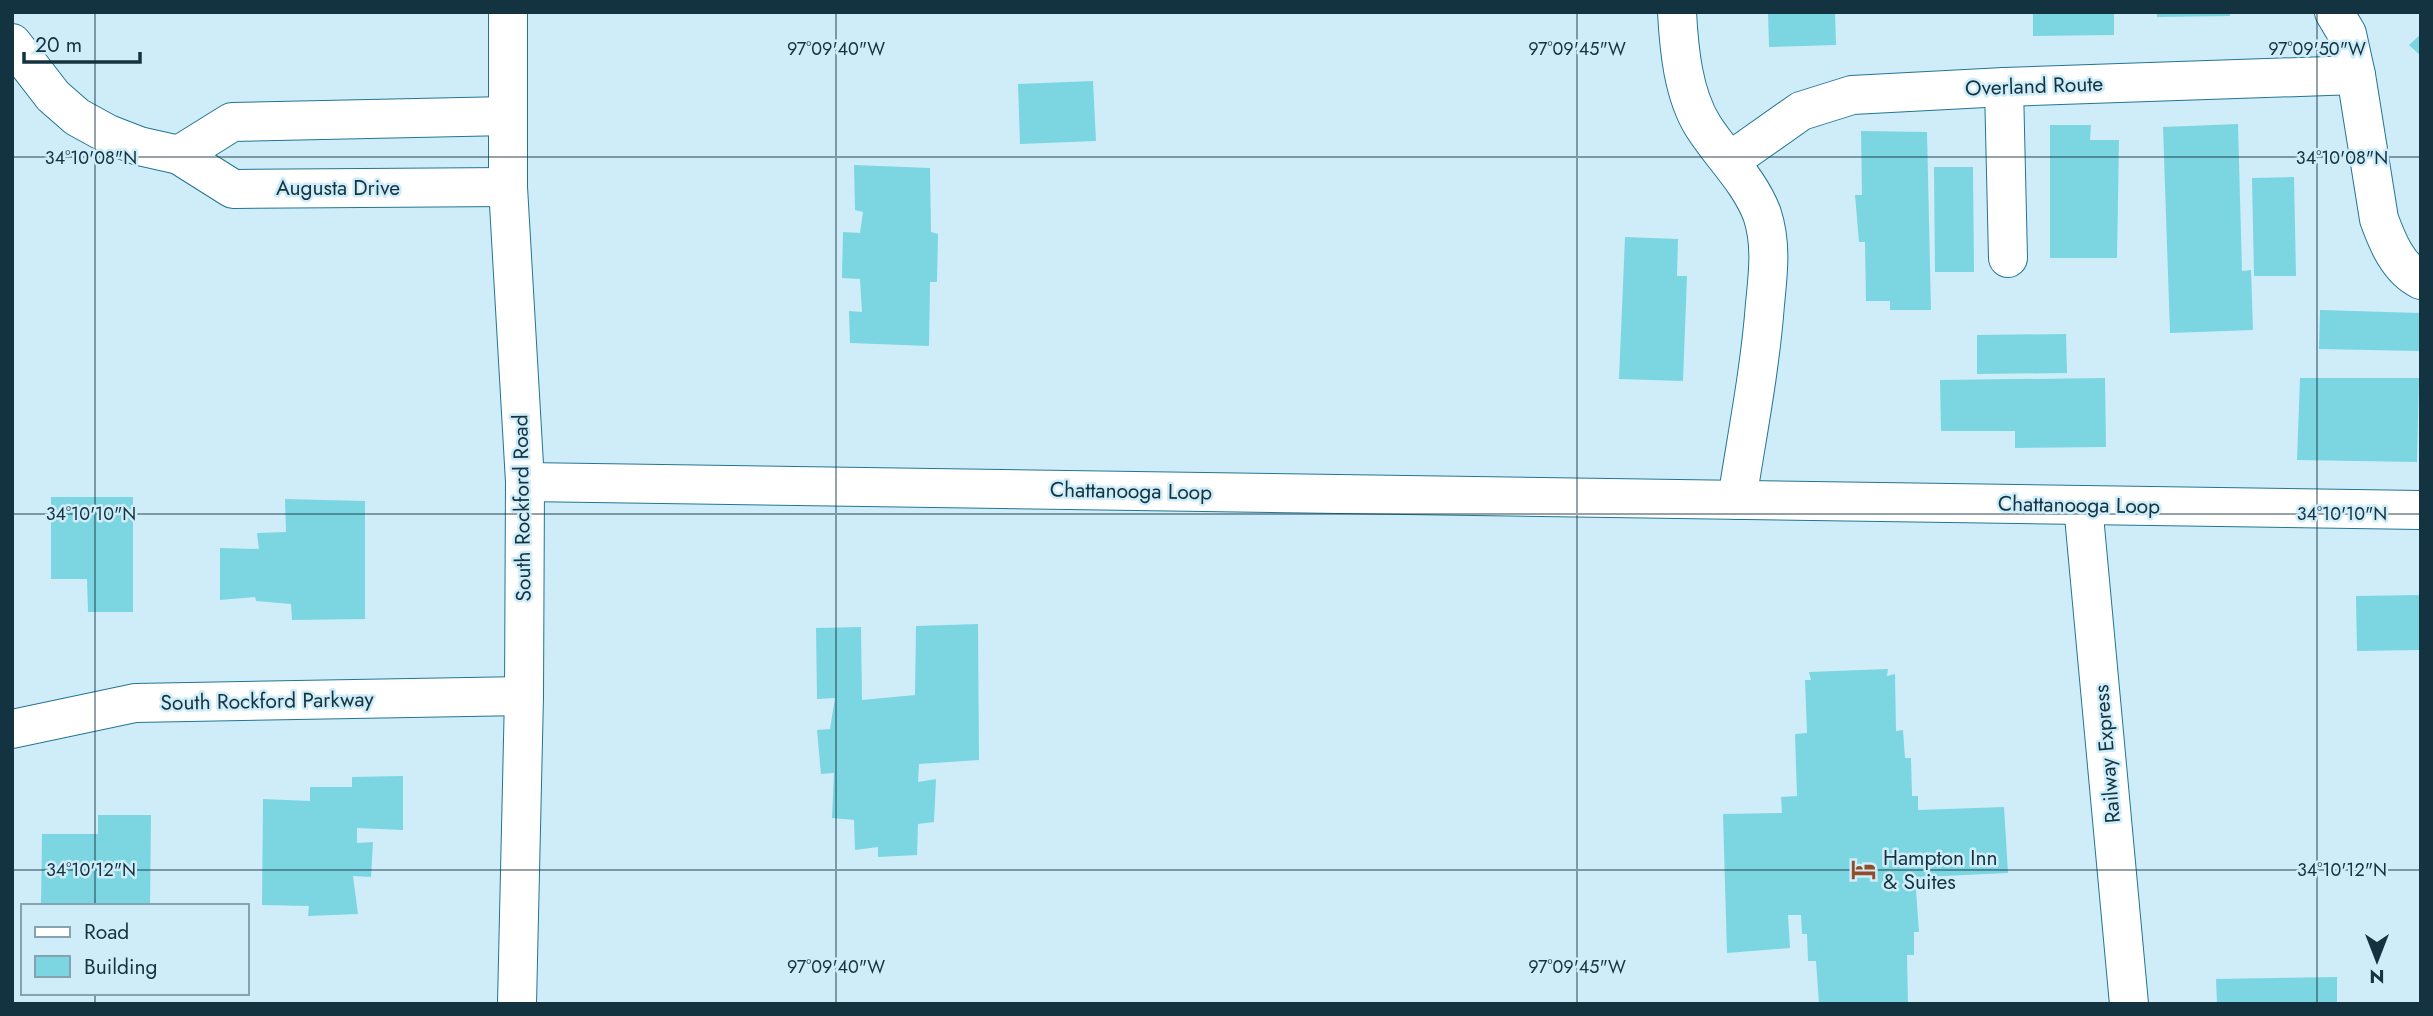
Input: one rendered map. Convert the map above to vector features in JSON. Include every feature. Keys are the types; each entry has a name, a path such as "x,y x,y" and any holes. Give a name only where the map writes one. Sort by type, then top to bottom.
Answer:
{"street":[{"name":"South Rockford Road","path":"508,12 508,187 525,482 524,696 517,1004"},
{"path":"1676,12 1679,51 1687,86 1702,124 1751,190 1763,216 1770,255 1762,347 1737,500"},
{"path":"2334,12 2347,34 2356,75 2379,219 2387,242 2397,258 2413,276 2421,280"},
{"name":"Augusta Drive","path":"12,43 53,96 77,117 108,134 139,146 178,155 233,189 508,187"},
{"name":"Overland Route","path":"1730,161 1801,111 1852,95 2356,75"},
{"path":"2004,87 2008,258"},
{"path":"178,155 232,122 508,116"},
{"name":"Chattanooga Loop","path":"525,482 2421,510"},
{"name":"Railway Express","path":"2083,505 2129,1004"},
{"name":"South Rockford Parkway","path":"12,729 135,703 524,696"}],"building":[{"path":"1768,12 1835,12 1836,45 1769,47"},
{"path":"2033,12 2114,12 2114,35 2033,36"},
{"path":"2157,12 2230,12 2230,16 2157,17"},
{"path":"2421,34 2421,56 2409,45"},
{"path":"1093,81 1096,141 1020,144 1018,84"},
{"path":"2238,124 2242,271 2251,270 2253,330 2170,333 2163,127"},
{"path":"2050,125 2091,125 2090,140 2119,140 2117,258 2050,258"},
{"path":"1861,131 1927,132 1931,310 1890,310 1890,301 1866,301 1865,242 1859,242 1855,195 1862,195"},
{"path":"854,165 930,168 931,232 938,234 937,282 930,282 929,346 850,343 849,311 862,312 860,279 842,278 843,232 860,233 863,212 855,210"},
{"path":"1934,167 1973,167 1974,272 1935,272"},
{"path":"2294,177 2296,276 2254,276 2252,178"},
{"path":"1625,237 1678,239 1677,276 1687,276 1683,381 1619,379"},
{"path":"2320,310 2420,313 2419,351 2319,349"},
{"path":"2066,334 2067,373 1977,374 1977,335"},
{"path":"2105,378 2106,447 2015,448 2015,431 1941,431 1940,380"},
{"path":"2300,378 2419,378 2417,462 2297,460"},
{"path":"51,497 133,497 133,612 88,612 87,579 51,579"},
{"path":"285,499 365,501 365,619 292,620 291,604 256,601 255,597 220,600 220,548 259,549 257,533 286,532"},
{"path":"2421,595 2421,650 2357,651 2356,596"},
{"path":"978,624 979,760 919,764 918,782 936,779 934,822 918,824 917,855 878,857 878,847 855,850 854,820 832,818 834,773 821,774 817,730 830,729 835,698 817,699 816,628 861,627 862,700 915,695 916,626"},
{"path":"1888,669 1887,676 1895,674 1896,731 1903,730 1905,758 1911,758 1912,796 1918,796 1918,810 2004,807 2008,873 1922,877 1922,889 1916,890 1919,932 1914,932 1914,955 1907,955 1908,1004 1819,1004 1816,961 1808,961 1807,934 1802,934 1801,915 1788,915 1790,948 1727,953 1723,814 1782,813 1781,797 1797,796 1795,734 1807,733 1805,680 1811,680 1809,672"},
{"path":"403,776 403,830 357,828 357,843 373,842 371,877 353,876 358,914 308,916 309,906 262,905 263,799 310,801 310,787 352,787 352,777"},
{"path":"98,815 151,815 150,904 41,904 42,834 98,834"},
{"path":"2337,977 2337,1004 2217,1004 2216,979"}],"place":[{"name":"Hampton Inn & Suites","path":"1863,870"}]}
